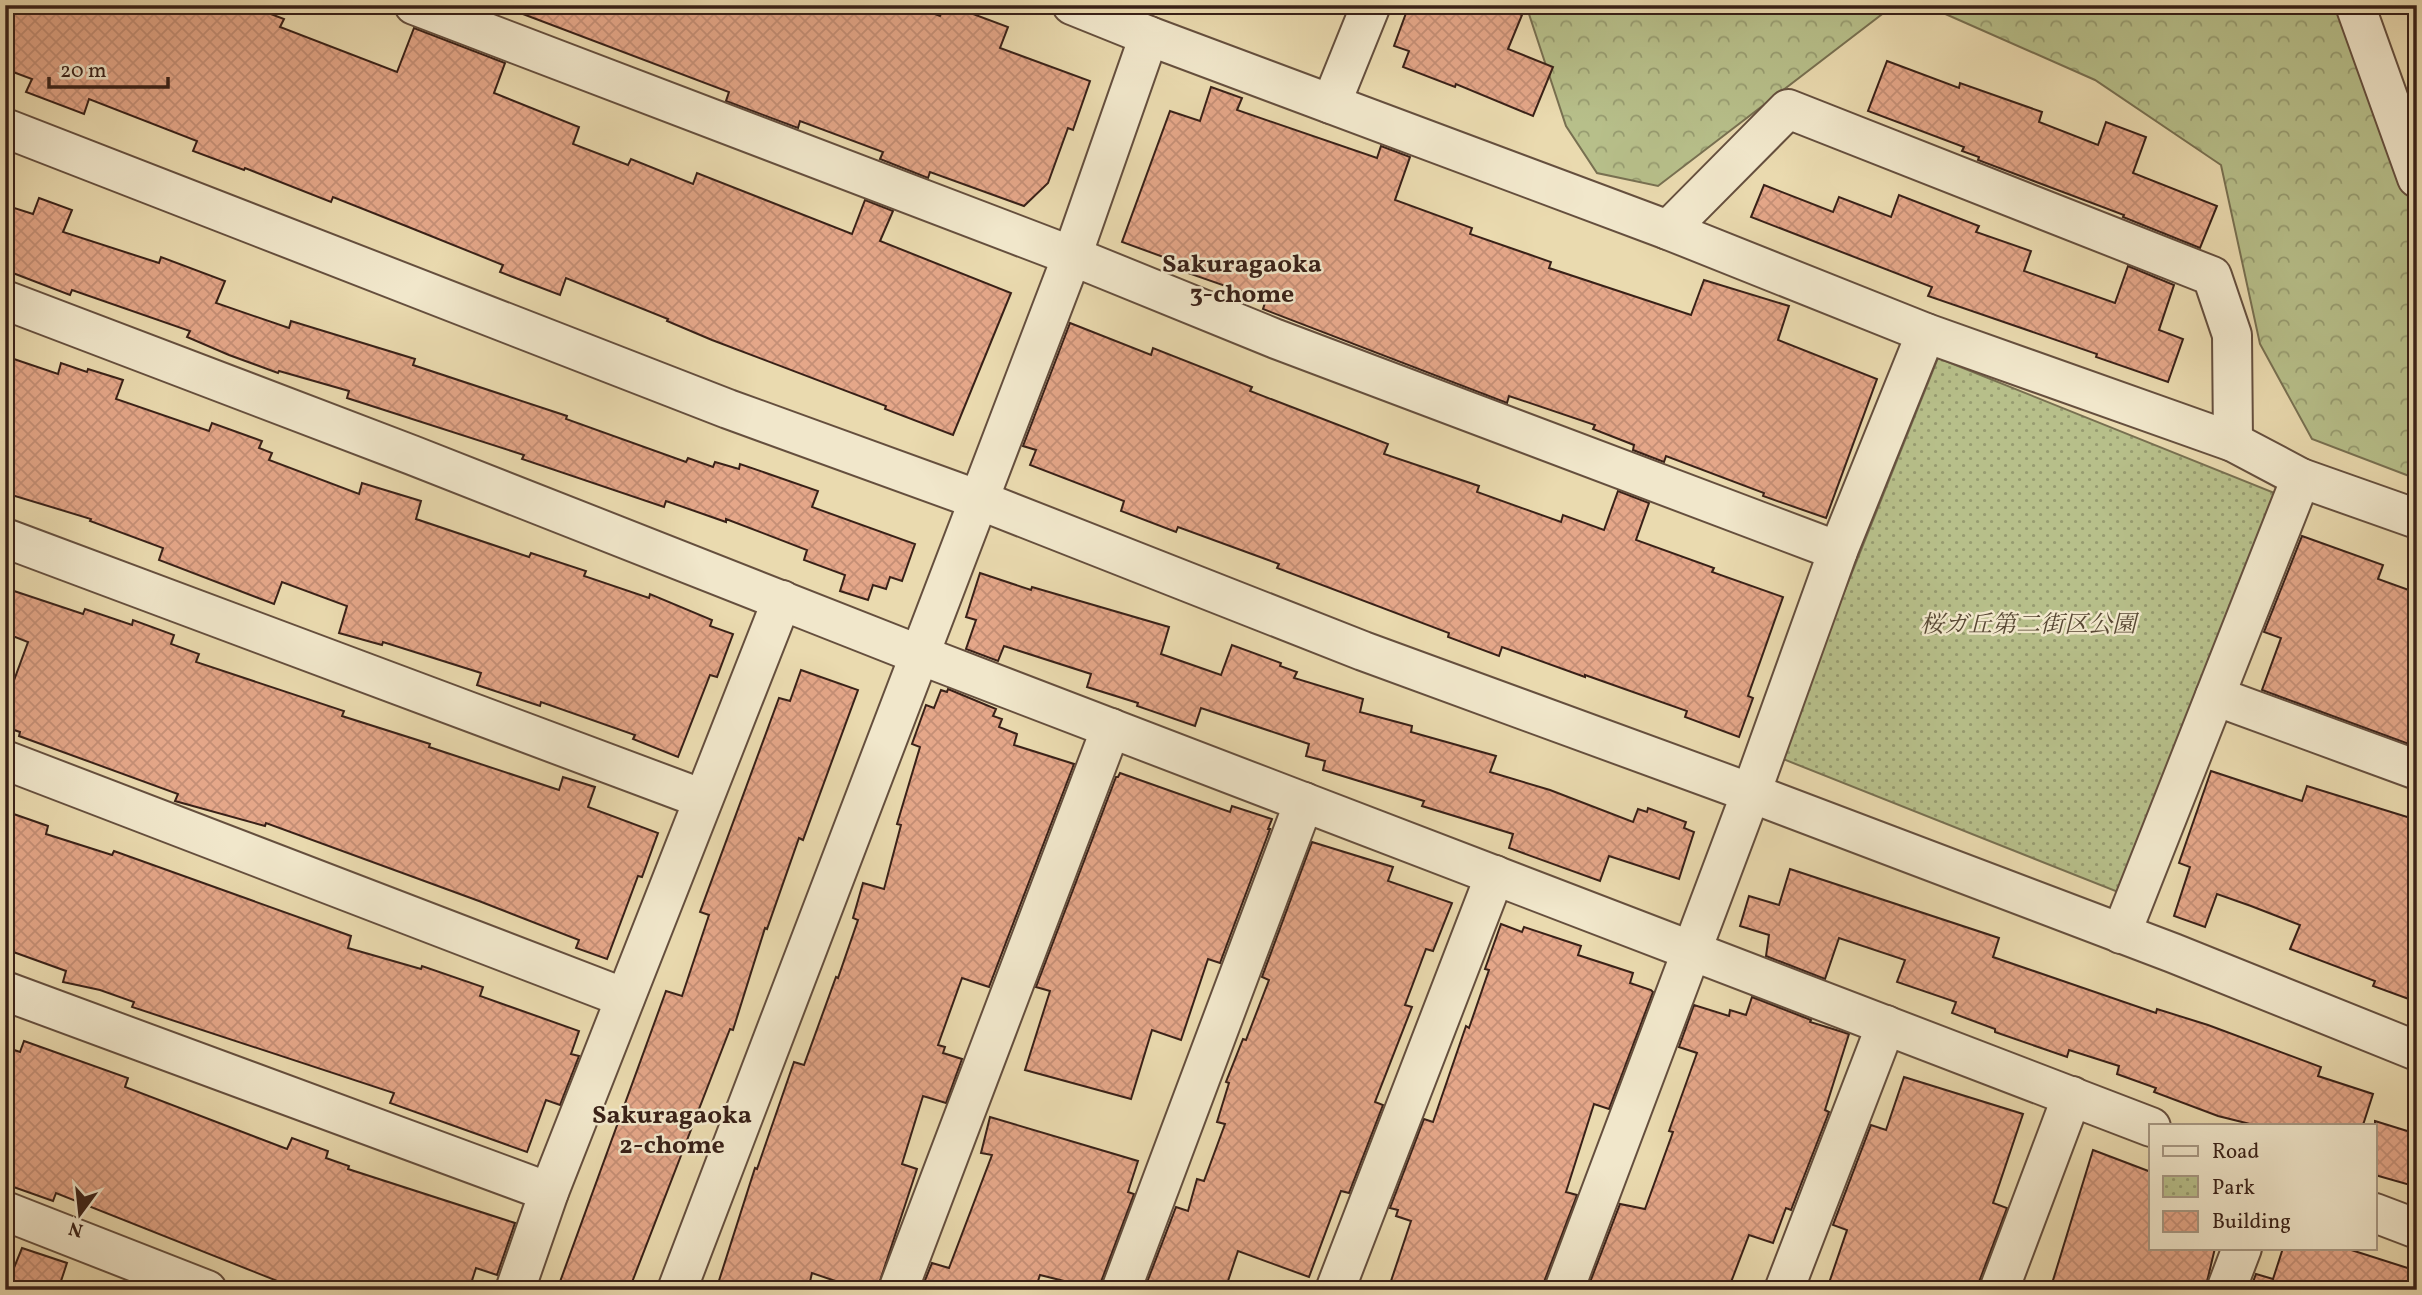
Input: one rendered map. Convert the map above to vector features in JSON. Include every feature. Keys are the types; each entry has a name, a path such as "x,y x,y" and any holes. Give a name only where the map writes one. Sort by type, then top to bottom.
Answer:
{"street":[{"path":"414,5 1072,256 1276,339 1838,551"},
{"path":"1072,5 1668,230 1926,333 2233,442 2301,478 2417,519"},
{"path":"1331,104 1371,5"},
{"path":"2355,5 2417,178"},
{"path":"677,1290 1072,256 1149,36"},
{"path":"1668,230 1788,109 2212,276 2232,335 2233,442"},
{"path":"5,128 728,409 979,500 1363,651 1751,793 2121,934 2417,1051"},
{"path":"5,300 920,655 2149,1126"},
{"path":"1564,1290 1751,793 1838,551 1926,333"},
{"path":"2121,934 2301,478"},
{"path":"5,538 704,799"},
{"path":"515,1290 549,1192 782,600"},
{"path":"2215,696 2417,770"},
{"path":"898,1290 1111,728"},
{"path":"5,760 625,998"},
{"path":"1121,1290 1304,802"},
{"path":"1335,1290 1495,875"},
{"path":"5,991 549,1192"},
{"path":"1784,1290 1886,1025"},
{"path":"1999,1290 2072,1096"},
{"path":"5,1210 206,1290"},
{"path":"2376,1213 2417,1229"},
{"path":"2226,1290 2241,1250"}],"green space":[{"path":"1526,5 1894,5 1658,186 1597,173 1566,126"},
{"path":"1925,5 2337,5 2417,202 2417,479 2312,439 2260,344 2221,165 2095,80"},
{"name":"桜ガ丘第二街区公園","path":"1938,358 2277,494 2118,892 1778,757"}],"building":[{"path":"5,5 247,5 284,19 280,27 397,72 414,28 505,63 494,93 579,127 573,144 628,165 631,159 693,184 697,173 852,234 865,200 893,211 880,241 1011,293 953,435 885,409 886,406 712,340 667,321 668,319 566,278 560,295 500,272 503,265 333,197 331,202 193,151 197,141 89,99 84,114 26,92 32,79 5,69"},
{"path":"507,5 911,5 940,16 945,5 949,5 1008,27 1000,48 1090,81 1073,130 1068,128 1048,183 1024,206 930,172 928,178 880,159 883,152 800,121 798,128 726,101 729,92 507,8"},
{"path":"1409,5 1498,5 1522,15 1508,49 1553,67 1533,116 1456,84 1455,87 1403,67 1409,51 1394,46"},
{"path":"1887,61 1959,88 1960,83 2042,112 2039,122 2098,145 2106,122 2146,137 2133,173 2217,206 2200,248 2123,217 2124,215 1978,160 1979,157 1962,151 1964,147 1868,111"},
{"path":"1211,87 1242,98 1237,110 1377,158 1381,146 1410,157 1395,200 1472,228 1470,234 1551,262 1549,268 1691,315 1704,280 1789,306 1778,340 1877,379 1826,518 1763,496 1764,493 1666,456 1664,462 1633,450 1634,445 1593,429 1595,425 1509,396 1507,403 1263,309 1266,300 1188,273 1191,267 1122,242 1170,111 1200,121"},
{"path":"1764,185 1833,212 1839,197 1891,217 1899,195 1979,226 1976,232 2031,251 2024,271 2115,303 2128,266 2174,285 2159,330 2183,339 2168,382 2096,357 2097,354 1928,296 1932,287 1751,217"},
{"path":"39,198 72,210 63,232 159,263 161,257 225,281 216,303 289,328 291,321 415,359 413,365 567,416 566,419 686,462 688,458 713,467 715,462 739,469 740,464 818,491 812,507 915,544 902,581 890,577 886,589 873,585 868,600 840,591 845,575 804,560 807,550 726,519 726,522 666,501 664,507 522,459 524,455 347,398 349,391 279,371 278,373 229,355 187,337 190,331 72,290 70,295 5,270 5,205 33,214"},
{"path":"1070,323 1151,355 1153,348 1252,387 1250,391 1388,444 1384,454 1479,486 1477,492 1561,522 1563,515 1604,530 1618,491 1649,503 1636,540 1714,568 1712,572 1783,597 1748,696 1753,698 1739,737 1685,717 1687,711 1585,675 1502,647 1499,656 1448,637 1449,633 1277,568 1279,564 1178,527 1176,532 1121,511 1124,501 1030,465 1036,450 1023,446"},
{"path":"5,356 58,374 61,363 123,380 116,399 209,431 212,423 262,441 259,448 272,453 269,460 359,494 362,483 421,501 416,519 529,557 531,553 586,571 584,576 649,598 650,594 712,620 710,626 733,634 717,677 710,675 678,757 633,739 635,735 541,702 540,706 477,685 481,673 383,642 382,645 339,633 347,606 282,582 274,604 159,560 163,548 90,521 91,519 5,493"},
{"path":"2302,536 2383,565 2378,579 2417,593 2417,747 2262,690 2281,638 2264,632"},
{"path":"980,573 1031,590 1032,587 1169,627 1161,654 1221,675 1232,645 1281,663 1280,666 1297,672 1294,678 1363,699 1360,712 1412,726 1411,732 1496,756 1490,772 1550,790 1633,822 1638,809 1647,812 1648,808 1686,822 1684,828 1694,832 1679,879 1609,856 1600,881 1509,848 1513,834 1422,806 1424,801 1323,770 1325,761 1306,756 1309,744 1201,708 1195,726 1137,706 1138,703 1087,687 1091,674 1004,646 998,661 966,649 976,620 966,617"},
{"path":"5,588 83,614 85,609 132,625 133,620 174,635 171,644 199,654 196,662 344,711 342,716 430,744 429,747 559,790 563,777 595,787 588,807 658,833 642,877 638,876 607,959 576,948 579,940 479,901 266,823 265,826 175,801 178,794 19,736 20,732 5,727 5,705 28,642 5,633"},
{"path":"801,670 858,690 803,840 799,838 767,929 765,928 733,1030 730,1029 629,1290 557,1290 666,991 682,996 709,915 700,912 779,698 790,701"},
{"path":"948,689 996,709 993,716 1002,719 999,727 1017,734 1014,745 1074,764 989,987 962,978 938,1045 945,1047 943,1053 962,1059 946,1103 923,1096 902,1164 917,1169 877,1290 862,1290 812,1273 808,1290 788,1284 787,1290 716,1290 755,1168 757,1169 794,1062 804,1065 836,977 838,978 858,920 853,918 863,883 884,889 901,825 897,824 920,747 912,744 926,705 934,708 941,690 947,692"},
{"path":"2211,771 2302,801 2307,786 2417,820 2417,1002 2373,986 2375,981 2290,949 2300,925 2251,906 2217,894 2205,927 2174,916 2190,867 2179,863"},
{"path":"1120,773 1230,812 1232,806 1272,819 1220,963 1208,959 1181,1040 1152,1030 1131,1099 1025,1070 1050,991 1036,987 1116,777"},
{"path":"5,811 48,826 46,834 112,855 114,851 351,936 348,948 421,969 422,966 483,987 480,996 579,1031 571,1054 579,1056 560,1105 546,1100 527,1152 390,1103 394,1093 132,1007 134,1002 100,990 63,982 66,971 5,949"},
{"path":"1312,842 1393,867 1388,881 1452,903 1433,951 1426,949 1405,1005 1412,1007 1375,1102 1383,1105 1349,1193 1341,1191 1309,1277 1238,1251 1225,1290 1144,1290 1176,1207 1188,1211 1197,1179 1204,1181 1225,1124 1217,1122 1229,1083 1226,1082 1243,1039 1246,1040 1269,980 1262,977"},
{"path":"1790,869 1999,938 1993,957 2156,1013 2157,1009 2208,1025 2321,1067 2318,1076 2373,1094 2363,1124 2250,1124 2218,1116 2154,1092 2156,1088 2117,1074 2119,1066 2069,1050 2067,1057 1995,1032 1995,1029 1952,1013 1956,1002 1897,982 1905,960 1839,938 1825,979 1766,956 1769,935 1740,926 1749,896 1779,905"},
{"path":"1501,924 1522,932 1524,927 1581,946 1578,955 1633,973 1630,983 1653,992 1609,1109 1594,1104 1566,1192 1577,1195 1543,1290 1388,1290 1411,1221 1396,1216 1398,1210 1390,1208 1424,1119 1433,1122 1466,1026 1469,1028 1489,970 1485,969"},
{"path":"1752,997 1811,1020 1810,1022 1849,1034 1825,1110 1829,1112 1791,1210 1786,1208 1773,1243 1749,1235 1728,1290 1587,1290 1620,1204 1645,1209 1673,1132 1669,1131 1697,1053 1679,1047 1694,1005 1729,1016 1730,1010 1746,1015"},
{"path":"24,1041 128,1078 125,1087 287,1149 292,1138 328,1151 326,1158 349,1166 348,1169 515,1223 497,1275 476,1268 469,1290 300,1290 56,1193 53,1201 5,1184 5,1047 20,1052"},
{"path":"1904,1077 2023,1114 1993,1203 2007,1208 1978,1290 1851,1290 1829,1283 1847,1230 1833,1225 1871,1125 1886,1130"},
{"path":"990,1117 1138,1161 1128,1192 1134,1194 1100,1290 1040,1275 1035,1290 921,1290 932,1263 949,1268 992,1155 981,1153"},
{"path":"2375,1121 2417,1134 2417,1187 2376,1175"},
{"path":"2093,1150 2149,1171 2149,1250 2215,1250 2205,1290 2050,1290"},
{"path":"22,1248 67,1263 58,1290 5,1290"},
{"path":"2282,1250 2351,1250 2417,1271 2417,1290 2250,1290 2256,1274 2273,1279"}],"district":[{"name":"Sakuragaoka 3-chome","path":"1242,280"},
{"name":"Sakuragaoka 2-chome","path":"672,1131"}]}
